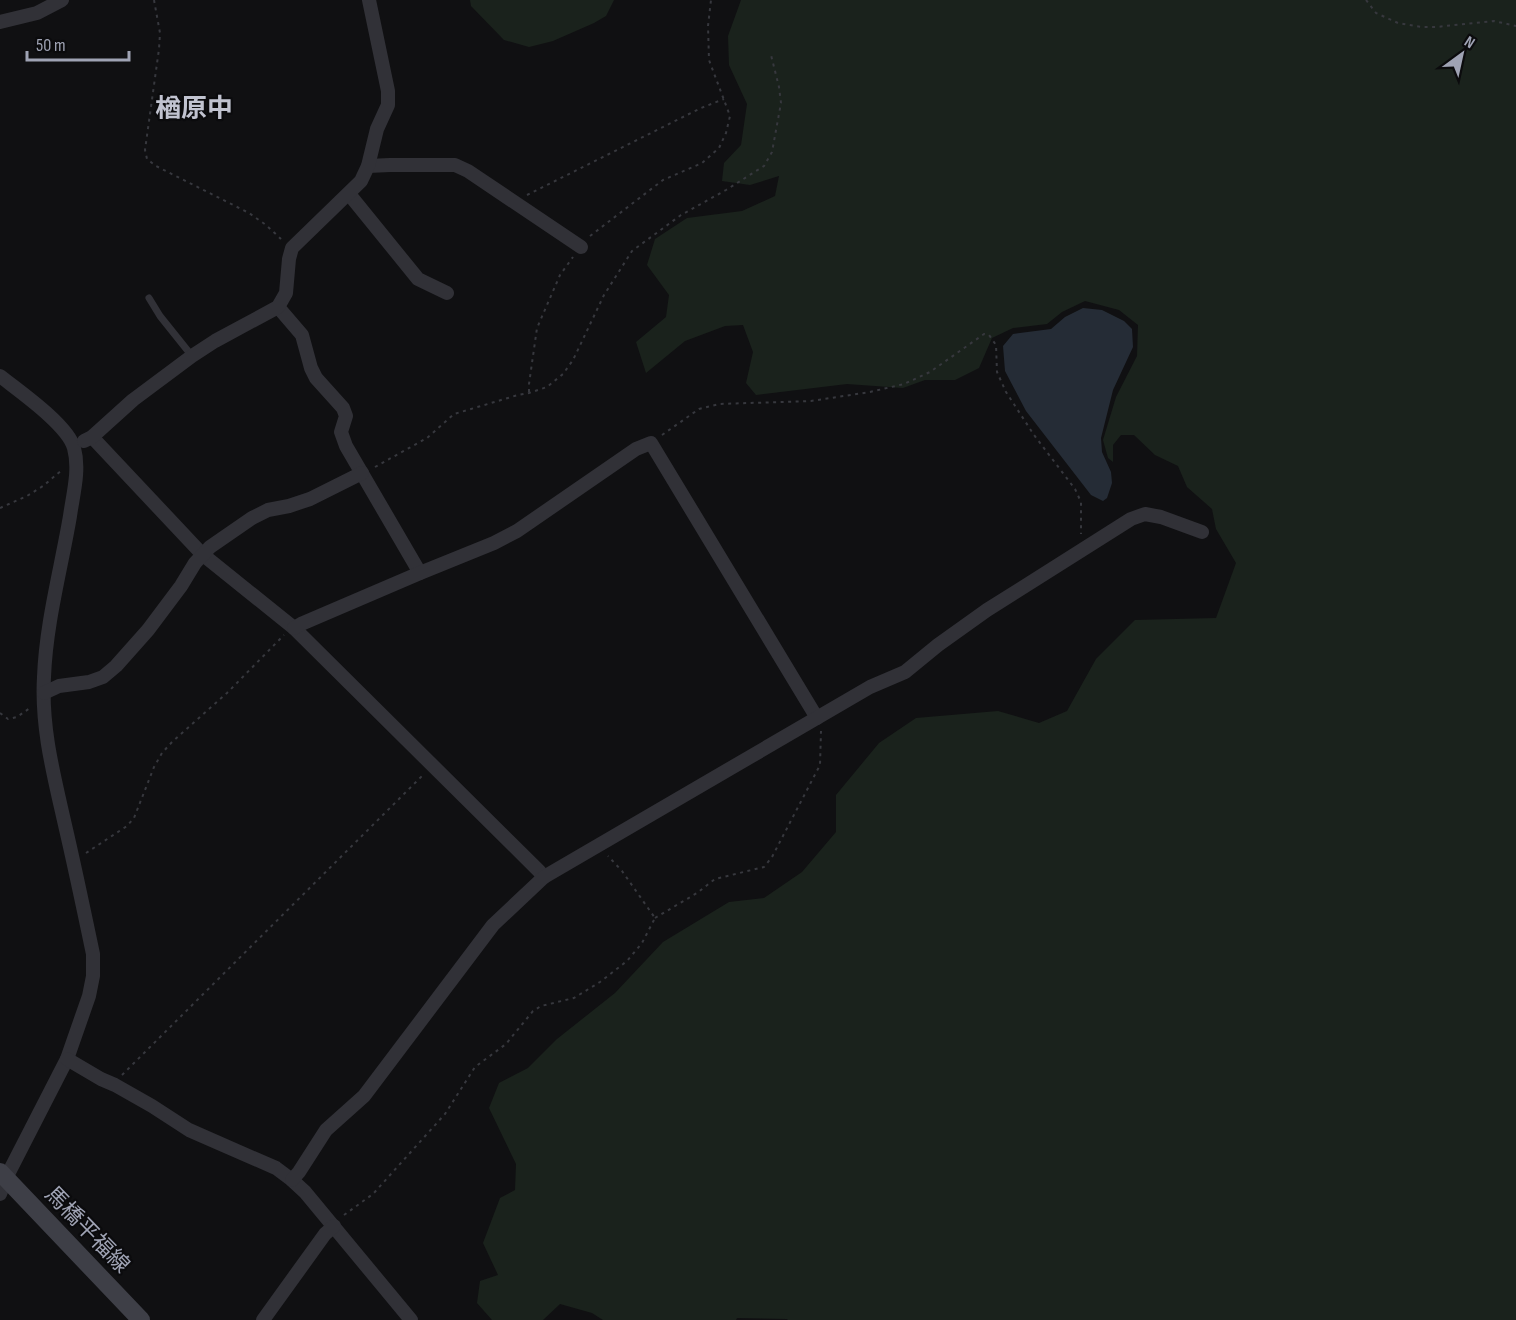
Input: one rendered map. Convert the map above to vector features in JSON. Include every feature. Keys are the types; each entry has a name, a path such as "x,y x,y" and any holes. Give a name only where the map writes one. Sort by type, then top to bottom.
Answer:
{"main road":[{"name":"馬橋平福線","path":"2,1182 141,1320"}],"street":[{"path":"0,22 37,13 62,0"},
{"path":"75,452 133,400 192,356 278,307 286,294 292,248 361,181 368,166 377,129 388,105 388,92 369,0"},
{"path":"368,166 455,165 468,171 581,247"},
{"path":"349,194 418,279 447,293"},
{"path":"278,307 302,335 316,378 343,408 346,416 340,432 346,446 420,573"},
{"path":"0,376 68,434 75,452 75,481 47,641 44,693 51,766 93,954 93,976 67,1059 2,1182"},
{"path":"92,437 202,554 294,628 539,870 544,878"},
{"path":"294,628 494,543 517,531 636,449 651,443 817,718"},
{"path":"44,693 59,686 89,682 104,677 148,630 202,554 252,518 268,510 310,499 362,473"},
{"path":"292,1180 326,1130 364,1096 493,925 544,878 870,687 905,672 987,610 1131,519 1145,514 1161,517 1202,532"},
{"path":"67,1059 152,1106 189,1130 276,1168 292,1180 334,1226 411,1320"},
{"path":"263,1320 325,1234 334,1226"}],"lane":[{"path":"149,298 160,316 192,356"}],"path":[{"path":"154,0 160,33 145,150 147,159 156,166 249,213 292,248"},
{"path":"529,393 537,328 560,275 587,238 663,180 702,163 719,148 726,133 730,116 709,60 708,26 711,0"},
{"path":"1366,0 1376,13 1398,23 1421,27 1494,21 1516,26"},
{"path":"362,473 427,438 454,414 547,387 563,374 573,360 604,295 632,251 681,215 764,166 772,152 781,103 771,55"},
{"path":"516,204 520,198 724,98"},
{"path":"651,443 699,409 719,404 811,401 904,384 930,372 984,334 989,335 996,345 997,372 1006,392 1034,435 1075,489 1081,502 1082,542 1085,548"},
{"path":"0,508 43,486 70,463 75,452"},
{"path":"73,861 134,819 154,767 162,753 294,628"},
{"path":"0,714 8,719 17,717 38,702 44,693"},
{"path":"334,1226 340,1217 372,1194 445,1114 475,1067 506,1044 533,1011 541,1006 574,998 600,982 627,961 642,943 655,918 697,893 715,879 764,867 772,857 820,765 821,729 817,718"},
{"path":"115,1085 124,1072 432,766"},
{"path":"599,846 622,871 655,918"}],"shaded area":[{"path":"470,0 614,0 606,16 594,23 553,41 529,47 504,40 471,6"},
{"path":"741,0 1516,0 1516,1320 788,1320 737,1318 736,1320 603,1320 592,1313 560,1304 543,1320 492,1320 477,1303 480,1281 498,1275 483,1243 500,1198 515,1190 516,1164 489,1108 499,1083 528,1068 557,1039 615,993 663,942 729,902 764,898 802,872 836,832 836,795 879,743 916,718 998,711 1039,723 1067,711 1096,659 1135,620 1216,618 1236,563 1216,529 1212,509 1187,487 1178,466 1155,455 1134,435 1121,435 1113,445 1113,462 1108,458 1103,440 1116,397 1137,356 1138,325 1119,310 1085,301 1062,312 1047,324 1013,328 992,338 979,368 955,380 925,380 903,388 847,384 756,395 746,383 753,352 743,325 725,326 685,341 646,373 636,342 666,317 669,295 647,265 655,239 687,218 742,211 775,196 779,176 750,185 722,181 724,163 741,145 747,104 729,65 728,36"},
{"path":"1083,308 1102,310 1124,321 1132,329 1133,347 1113,390 1101,438 1102,452 1111,472 1112,483 1107,498 1103,501 1091,495 1026,411 1005,371 1003,346 1013,334 1051,329 1065,317"}],"district":[{"name":"楢原中","path":"194,108"}]}
